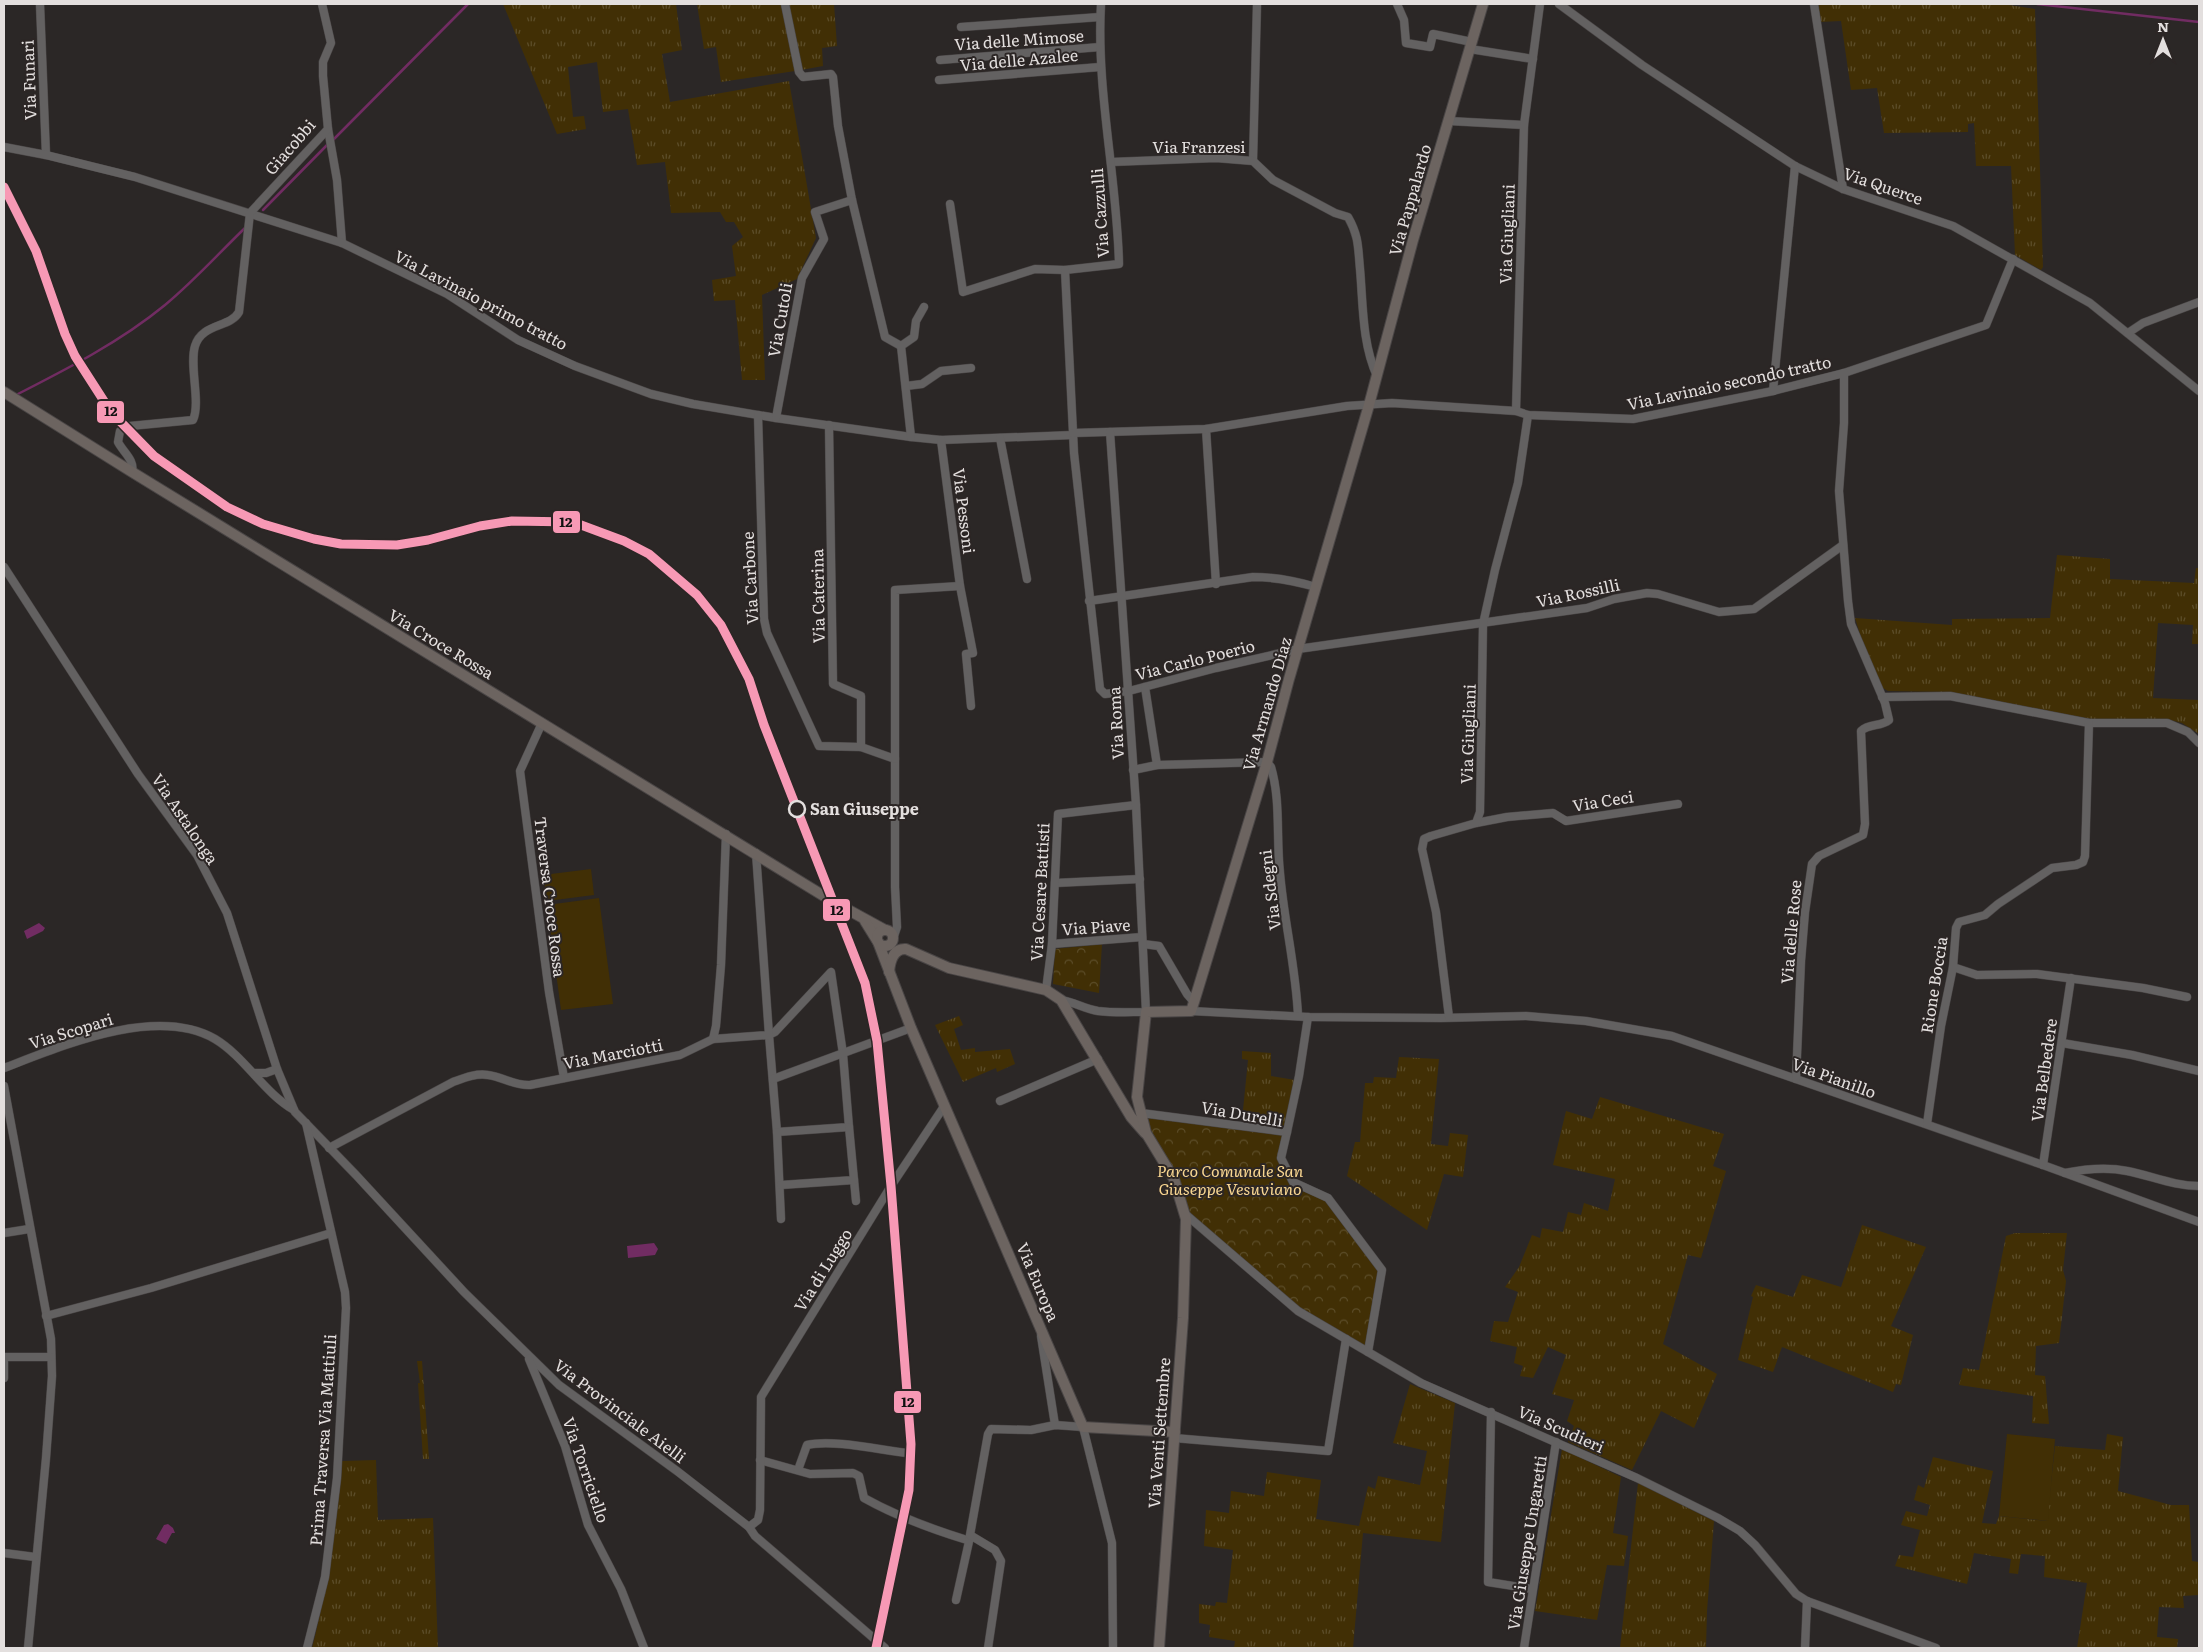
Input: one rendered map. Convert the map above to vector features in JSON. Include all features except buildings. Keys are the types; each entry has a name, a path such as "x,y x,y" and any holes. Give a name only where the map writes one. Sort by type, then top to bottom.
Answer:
{"main road":[{"name":"Via Pappalardo","path":"1369,404 1413,240 1482,4"},
{"name":"Via Croce Rossa","path":"5,392 132,472 930,959"},
{"name":"Via Armando Diaz","path":"1193,1007 1267,762 1369,404"},
{"name":"Via Croce Rossa","path":"864,920 878,942"},
{"path":"878,942 878,934 891,934"},
{"name":"Via Europa","path":"878,942 911,1028 946,1105 1083,1426"},
{"path":"889,972 894,954 902,948 949,968 1046,990 1061,1000 1131,1117 1146,1133"},
{"path":"1146,1133 1137,1097 1146,1012 1193,1007"},
{"name":"Via Venti Settembre","path":"1146,1133 1174,1179 1185,1216 1183,1318 1159,1648"},
{"path":"1083,1426 1174,1435"}],"street":[{"name":"Via Funari","path":"40,4 46,155"},
{"name":"Giacobbi","path":"250,213 329,133 323,76 324,62 331,42 322,4"},
{"path":"785,4 799,72 803,77 826,73 833,77 838,126 852,200 885,337 900,346"},
{"name":"Via Cazzulli","path":"1065,270 1119,264 1118,226 1100,67 1101,4"},
{"path":"1253,161 1257,4"},
{"path":"1397,4 1404,20 1406,44 1430,47 1433,34 1533,59"},
{"name":"Via Giugliani","path":"1516,411 1524,125 1540,4"},
{"name":"Via Querce","path":"1559,4 1659,76 1795,166 1843,189 1953,226 2090,303 2199,391"},
{"path":"1814,4 1843,189"},
{"path":"961,27 1100,17"},
{"name":"Via delle Mimose","path":"940,60 1100,47"},
{"name":"Via delle Azalee","path":"939,80 1100,67"},
{"path":"1449,121 1524,125"},
{"path":"329,133 337,180 342,243"},
{"name":"Via Lavinaio primo tratto","path":"4,147 46,155 135,177 342,243 430,286 518,340 575,366 652,394 694,404 776,418 942,440 1206,429 1369,404"},
{"name":"Via Franzesi","path":"1111,162 1216,158 1253,161 1273,180 1335,213 1348,217 1357,232 1365,325 1372,365 1377,376"},
{"path":"1772,391 1795,166"},
{"name":"Via Cutoli","path":"776,418 802,278 824,239 815,212 852,200"},
{"path":"950,204 963,292 1035,269 1065,270 1073,434"},
{"path":"132,472 133,467 130,459 118,442 120,431 130,426 190,421 195,417 195,346 210,327 233,319 239,312 250,213"},
{"name":"Via Lavinaio secondo tratto","path":"1369,404 1435,405 1516,411 1528,415 1633,420 1772,391 1844,373 1986,325 2013,259"},
{"path":"2128,333 2143,323 2199,302"},
{"path":"900,346 914,337 916,321 924,307"},
{"path":"900,346 911,437"},
{"path":"906,386 922,384 941,371 971,368"},
{"name":"Via delle Rose","path":"1796,1079 1801,961 1812,864 1819,856 1863,835 1865,824 1861,731 1865,727 1885,723 1889,720 1882,697 1851,624 1839,491 1844,423 1844,373"},
{"name":"Via Carbone","path":"758,415 764,619 767,633 816,744 819,746 861,747"},
{"name":"Via Giugliani","path":"1476,823 1480,812 1483,624 1518,483 1528,415"},
{"name":"Via Caterina","path":"829,425 833,684 861,696 861,747"},
{"path":"1206,429 1216,584"},
{"name":"Via Roma","path":"1110,432 1129,692 1146,1012"},
{"name":"Via Carlo Poerio","path":"1073,434 1089,601 1100,689 1105,694 1129,692 1216,668 1298,650"},
{"path":"1000,438 1027,579"},
{"name":"Via Pessoni","path":"942,440 960,586 974,654 966,654 971,706"},
{"name":"Via Rossilli","path":"1298,650 1415,631 1483,624 1587,608 1614,599 1647,593 1658,594 1719,612 1754,609 1843,545"},
{"name":"Via Astalonga","path":"4,567 138,774 197,855 227,913 277,1069 295,1112 306,1121 356,1175"},
{"path":"1089,601 1216,584 1253,577 1297,581 1316,587"},
{"path":"891,934 897,923 895,590 960,586"},
{"path":"1145,687 1157,764"},
{"path":"1882,697 1950,696 2089,723 2167,723 2188,732 2199,743"},
{"name":"Traversa Croce Rossa","path":"542,723 520,771 549,992 564,1078"},
{"name":"Rione Boccia","path":"1927,1124 1941,1026 1953,968 1958,922 1985,916 1998,904 2052,868 2076,865 2083,862 2085,856 2089,723"},
{"path":"861,747 895,759"},
{"path":"1132,770 1157,764 1267,762"},
{"name":"Via Sdegni","path":"1267,762 1271,767 1274,778 1278,808 1280,873 1295,970 1298,1016"},
{"name":"Via Ceci","path":"1476,823 1507,816 1553,813 1566,821 1678,804"},
{"name":"Via Cesare Battisti","path":"1046,990 1052,944 1058,814 1136,805"},
{"path":"1449,1017 1436,912 1422,849 1424,839 1476,823"},
{"path":"726,834 721,965 716,1026 713,1039 769,1035 775,1032 831,972 850,1127 856,1201"},
{"path":"756,853 777,1132 781,1219"},
{"path":"1055,883 1140,879"},
{"path":"1143,940 1159,946 1193,1007"},
{"name":"Via Piave","path":"1052,944 1143,940"},
{"path":"1953,968 1977,975 2037,974 2071,978 2143,988 2187,998"},
{"name":"Via Belbedere","path":"2043,1164 2071,978"},
{"path":"1061,1000 1075,1002 1087,1008 1100,1011 1146,1012"},
{"name":"Via Pianillo","path":"1193,1007 1308,1017 1526,1016 1586,1020 1672,1036 1697,1043 2043,1164 2199,1222"},
{"path":"1287,1132 1299,1076 1308,1017"},
{"name":"Via Scopari","path":"4,1068 85,1039 123,1030 164,1026 194,1030 216,1040 254,1073 286,1106 295,1112"},
{"path":"773,1079 911,1028"},
{"name":"Via Marciotti","path":"329,1148 453,1082 468,1077 490,1075 523,1085 680,1055 713,1039"},
{"path":"2062,1043 2132,1055 2199,1071"},
{"path":"1000,1101 1098,1059"},
{"path":"254,1073 277,1069"},
{"path":"4,1086 50,1339 51,1358 46,1458 35,1557 28,1648"},
{"name":"Via di Luggo","path":"749,1527 758,1520 760,1510 761,1397 891,1186 946,1105"},
{"name":"Via Durelli","path":"1141,1113 1287,1132 1281,1158 1293,1182 1328,1198 1382,1270 1368,1352"},
{"name":"Prima Traversa Via Mattiuli","path":"306,1121 345,1292 346,1308 337,1478 325,1577 307,1648"},
{"path":"777,1132 850,1127"},
{"path":"2065,1173 2080,1170 2107,1169 2126,1171 2175,1184 2199,1186"},
{"name":"Via Provinciale Aielli","path":"356,1175 416,1243 559,1385 677,1471 749,1527 755,1536 886,1648"},
{"path":"780,1185 854,1180"},
{"name":"Via Scudieri","path":"1185,1216 1298,1312 1421,1383 1491,1412 1637,1478 1718,1518 1750,1541 1796,1594 1807,1601 1936,1648"},
{"path":"4,1233 29,1228"},
{"path":"46,1316 151,1288 331,1233"},
{"path":"1039,1324 1055,1425"},
{"path":"1174,1435 1328,1451 1346,1339"},
{"name":"Via Torriciello","path":"528,1355 565,1446 588,1526 621,1589 644,1648"},
{"path":"4,1357 51,1358"},
{"path":"4,1362 4,1378"},
{"path":"1491,1412 1488,1582 1532,1589"},
{"path":"956,1600 988,1434 991,1429 1031,1430 1055,1425 1083,1426"},
{"name":"Via Europa","path":"1083,1426 1112,1542 1113,1648"},
{"name":"Via Giuseppe Ungaretti","path":"1524,1648 1556,1442"},
{"path":"798,1470 807,1445 811,1444 832,1444 907,1453"},
{"path":"760,1460 810,1474 853,1473 859,1476 864,1498 919,1525 969,1538 995,1550 1000,1561 988,1648"},
{"path":"4,1553 35,1557"},
{"path":"1805,1648 1807,1601"}],"green space":[{"path":"503,4 676,4 682,50 662,54 670,102 789,81 816,238 797,279 762,295 765,380 742,380 735,300 714,301 712,280 736,276 732,246 743,237 734,222 726,222 720,212 671,213 665,162 637,165 628,109 603,112 597,62 568,67 573,117 584,116 586,129 557,134"},
{"path":"697,4 781,4 795,71 721,82 716,47 704,49"},
{"path":"787,4 834,4 837,46 822,48 823,66 801,70"},
{"path":"1818,4 2002,4 2035,9 2043,267 2041,270 2015,255 2011,166 1976,166 1974,123 1968,124 1968,132 1884,133 1877,88 1851,90 1841,21 1820,22"},
{"path":"2057,555 2110,559 2110,579 2194,583 2196,568 2199,568 2199,644 2192,644 2193,625 2158,623 2153,698 2199,700 2199,734 2182,723 2170,720 2096,720 1949,692 1888,691 1883,688 1864,647 1855,618 1952,625 1952,619 2050,618"},
{"path":"591,869 594,895 547,901 543,875"},
{"path":"599,898 613,1004 561,1010 547,905"},
{"path":"1102,944 1099,993 1053,984 1055,949"},
{"path":"959,1016 963,1025 954,1029 961,1050 975,1048 975,1052 1010,1049 1015,1064 997,1072 996,1068 963,1082 935,1025"},
{"path":"1242,1051 1271,1053 1271,1076 1295,1080 1285,1126 1242,1120 1248,1060 1242,1059"},
{"path":"1399,1057 1439,1059 1431,1144 1448,1146 1450,1133 1468,1135 1463,1177 1444,1174 1427,1230 1347,1176 1355,1142 1360,1142 1365,1083 1373,1083 1374,1077 1396,1078"},
{"path":"1600,1097 1724,1134 1713,1166 1726,1171 1701,1258 1688,1255 1663,1344 1717,1374 1694,1428 1661,1411 1632,1470 1568,1442 1574,1426 1567,1421 1574,1400 1552,1394 1566,1355 1548,1347 1533,1378 1520,1376 1523,1366 1514,1363 1517,1347 1490,1341 1494,1321 1508,1322 1518,1292 1505,1287 1519,1267 1532,1235 1540,1238 1542,1228 1563,1232 1568,1212 1581,1215 1584,1203 1608,1211 1615,1179 1553,1165 1566,1111 1592,1119"},
{"name":"Parco Comunale San Giuseppe Vesuviano","path":"1145,1116 1283,1135 1277,1158 1290,1186 1327,1201 1379,1271 1366,1347 1299,1309 1187,1212 1150,1133"},
{"path":"1862,1225 1926,1247 1891,1326 1913,1335 1901,1385 1896,1384 1893,1392 1782,1347 1773,1372 1738,1360 1753,1297 1751,1296 1756,1285 1793,1297 1802,1275 1841,1287"},
{"path":"2015,1233 2067,1233 2063,1270 2066,1281 2059,1343 2036,1346 2035,1375 2045,1376 2049,1424 2032,1423 2033,1396 1959,1385 1963,1368 1979,1370 2006,1236"},
{"path":"417,1361 422,1361 429,1459 423,1459 418,1383 420,1383"},
{"path":"1410,1384 1455,1403 1441,1542 1363,1533 1353,1648 1234,1648 1235,1641 1209,1637 1210,1625 1199,1623 1199,1604 1215,1606 1216,1602 1227,1603 1233,1550 1204,1546 1206,1510 1229,1513 1231,1491 1264,1496 1267,1472 1321,1480 1316,1519 1359,1526 1368,1486 1375,1489 1378,1476 1420,1485 1427,1451 1393,1443"},
{"path":"2007,1434 2055,1439 2048,1521 1999,1516"},
{"path":"2107,1434 2123,1437 2118,1491 2171,1505 2189,1505 2192,1561 2199,1562 2199,1595 2183,1596 2184,1608 2159,1607 2157,1637 2178,1639 2177,1648 2077,1648 2087,1583 2044,1577 2045,1556 2021,1554 2018,1574 2009,1573 2011,1559 1974,1553 1967,1584 1895,1566 1899,1555 1913,1557 1920,1530 1901,1525 1906,1511 1927,1516 1930,1505 1914,1500 1918,1485 1924,1488 1933,1457 1993,1471 1982,1523 1996,1524 1999,1516 2047,1521 2055,1446 2105,1450"},
{"path":"1562,1449 1621,1477 1613,1533 1628,1536 1624,1566 1607,1565 1597,1620 1535,1611"},
{"path":"376,1460 378,1520 433,1518 438,1648 312,1648 327,1579 342,1461"},
{"path":"1638,1483 1714,1521 1706,1648 1620,1648"}],"shaded area":[{"path":"39,923 45,928 43,931 27,939 24,931"},
{"path":"654,1243 658,1249 655,1255 628,1258 627,1246"},
{"path":"168,1524 175,1533 172,1533 166,1544 156,1539 164,1525"}],"waterway":[{"path":"333,140 468,4"},
{"path":"2037,4 2199,22"},
{"path":"263,210 329,143"},
{"path":"14,396 92,354 148,318 186,286 246,227"}],"transit line":[{"name":"12","path":"4,187 36,251 65,334 75,356 111,412 154,456 227,507 263,524 314,539 341,544 397,545 428,540 480,526 512,521 573,522 624,541 649,554 697,595 721,625 749,679 764,725 865,983 877,1041 891,1186 911,1444 909,1490 876,1648"}],"place":[{"name":"San Giuseppe","path":"797,809"}]}
